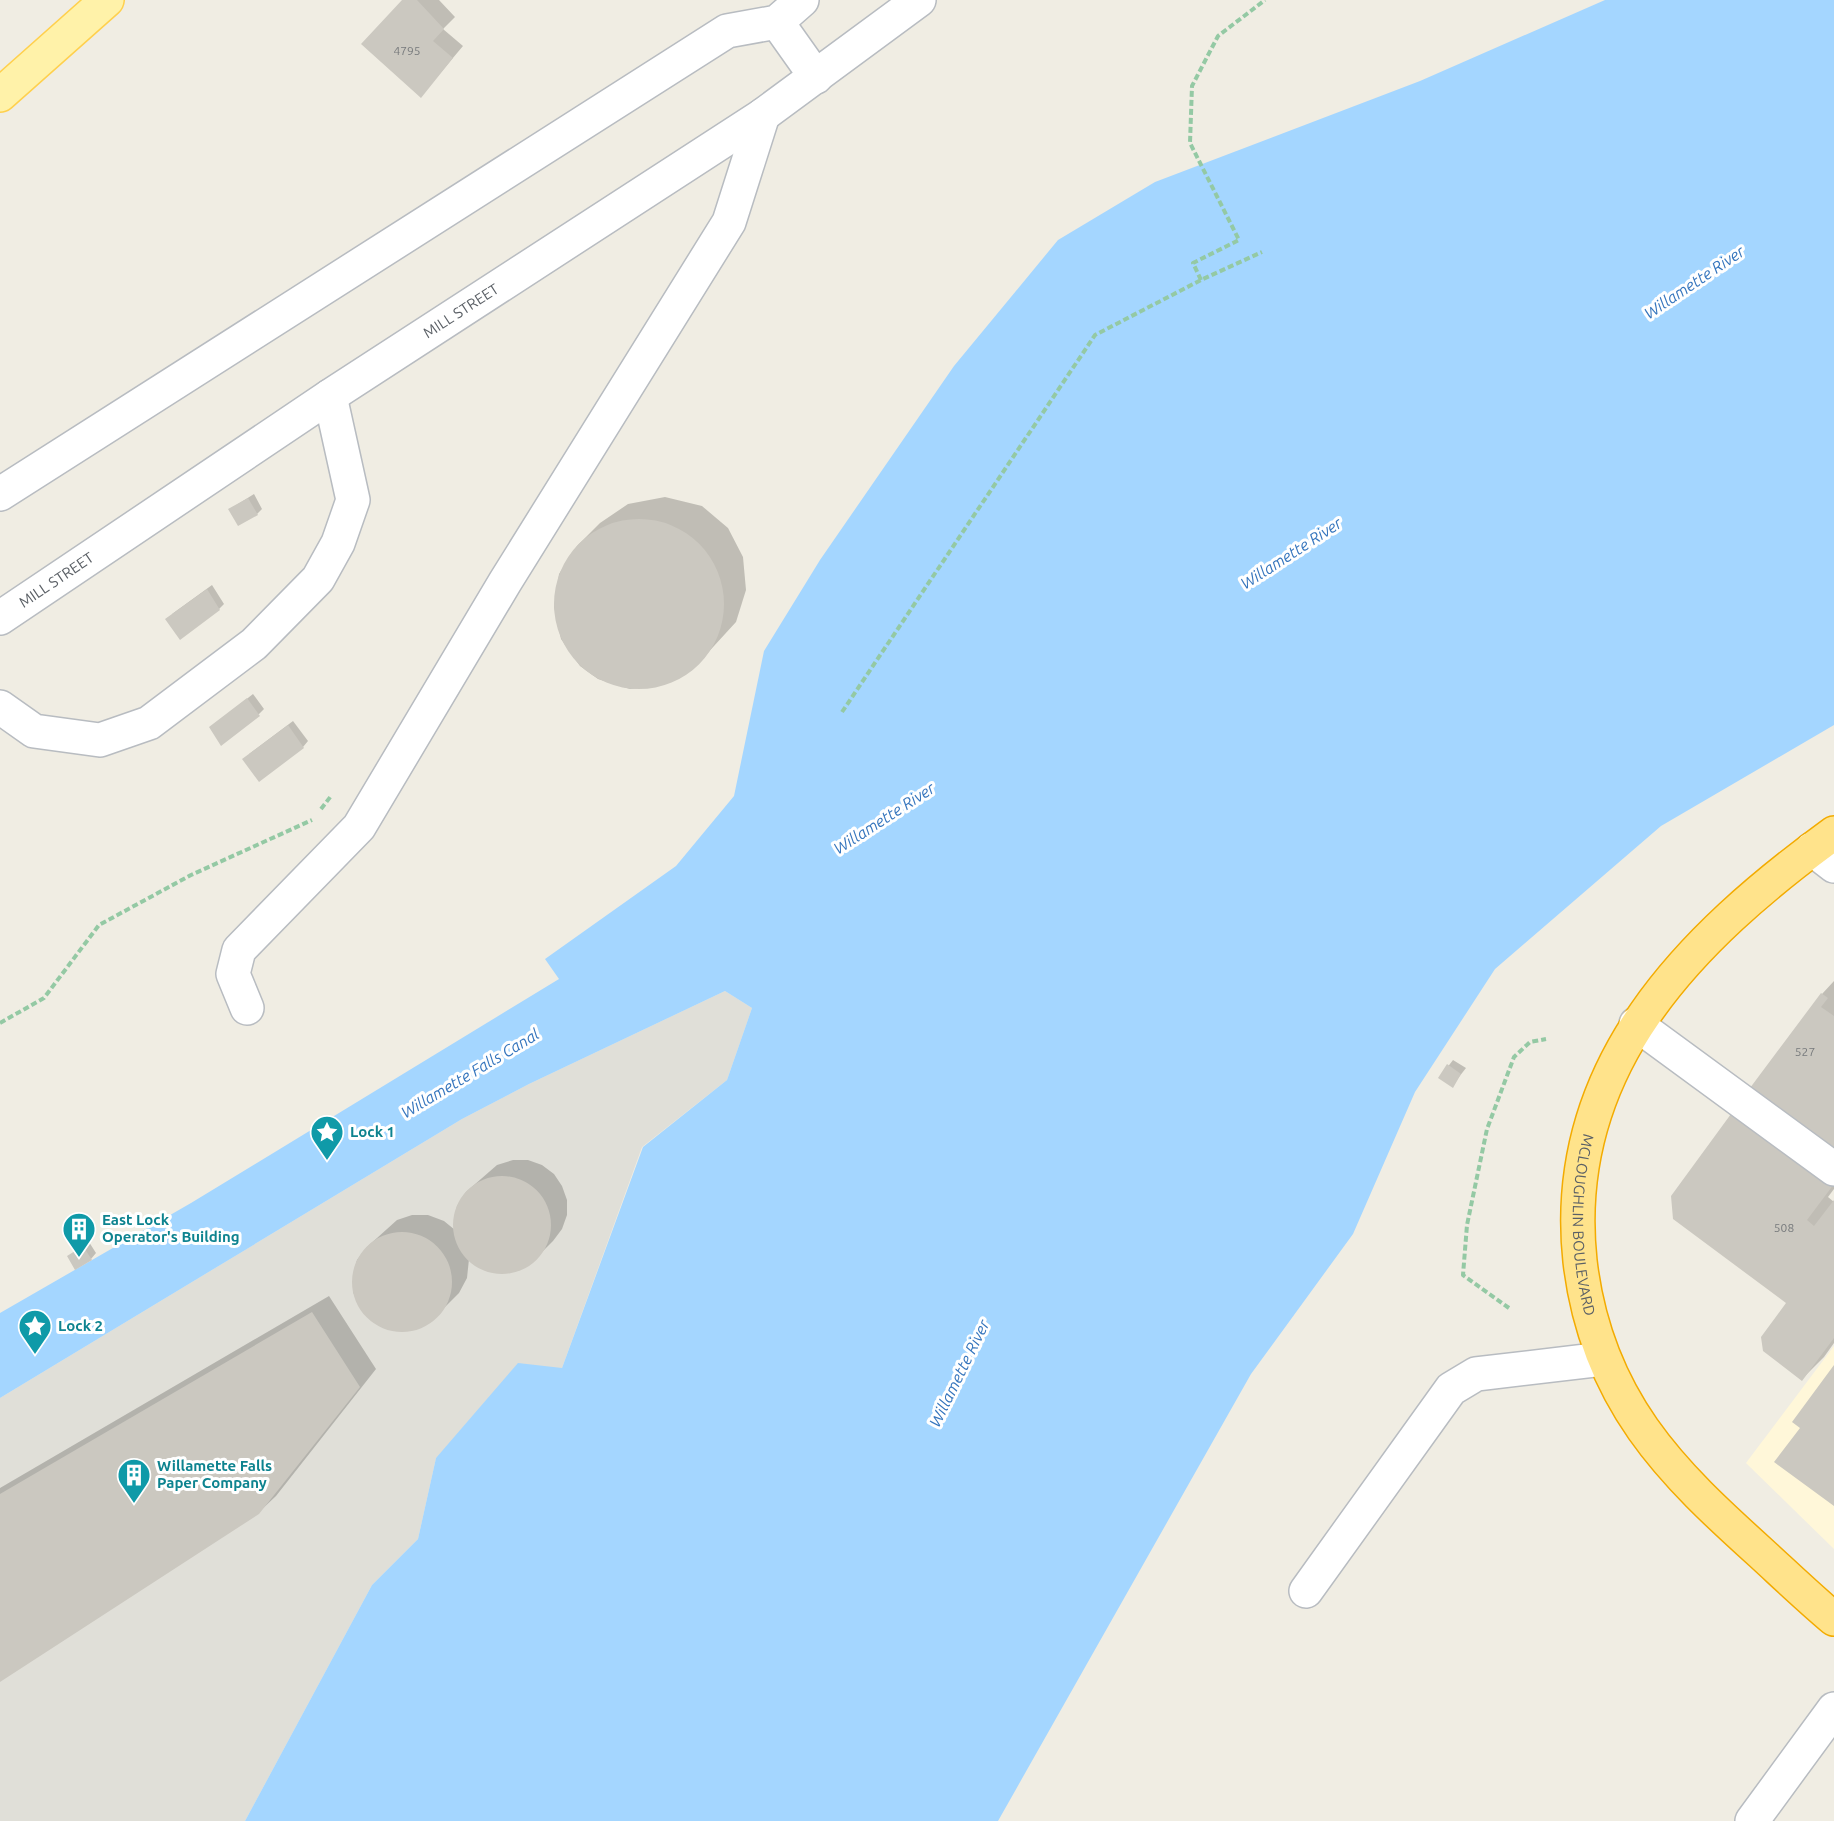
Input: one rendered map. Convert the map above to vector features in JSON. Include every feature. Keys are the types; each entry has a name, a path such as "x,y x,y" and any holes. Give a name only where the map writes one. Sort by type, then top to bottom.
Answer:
{"highway":[{"name":"MCLOUGHLIN BOULEVARD","path":"1827,850 1758,891 1718,926 1663,987 1636,1024 1616,1061 1602,1094 1586,1144 1577,1232 1582,1278 1590,1318 1603,1359 1625,1402 1643,1429 1687,1483 1834,1619"}],"main road":[{"path":"0,95 107,0"}],"street":[{"path":"0,494 728,31 784,11 802,0"},
{"name":"MILL STREET","path":"0,618 330,396 763,114 919,0"},
{"path":"784,11 816,76"},
{"path":"247,1008 233,974 239,950 359,827 505,582 729,222 763,114"},
{"path":"0,707 34,731 100,741 148,723 254,644 318,579 338,543 353,500 330,396"},
{"path":"1636,1024 1834,1169"},
{"path":"1306,1591 1451,1389 1476,1374 1603,1359"},
{"path":"1752,1821 1834,1709"}],"path":[{"path":"1201,279 1193,263 1239,240 1190,143 1192,86 1218,36 1265,0"},
{"path":"842,712 1095,335 1201,279 1263,252"},
{"path":"320,811 335,792"},
{"path":"0,1023 44,998 99,925 192,875 312,820"},
{"path":"1509,1308 1463,1275 1467,1225 1487,1129 1514,1057 1530,1042 1546,1039"}],"shaded area":[{"name":"Willamette Falls Paper Company","path":"725,991 752,1008 727,1080 642,1147 562,1368 436,1458 418,1539 372,1585 245,1821 0,1821 0,1398 462,1119 529,1084"},
{"path":"1834,1346 1834,1549 1746,1463"}],"water":[{"path":"1605,0 1834,0 1834,725 1661,826 1495,969 1415,1092 1353,1234 1251,1374 998,1821 245,1821 372,1585 418,1539 436,1458 518,1363 562,1368 643,1147 727,1080 752,1008 725,991 529,1084 462,1119 0,1398 0,1313 191,1203 559,979 545,959 676,866 734,796 764,651 820,560 954,366 1058,240 1155,182 1420,81"}],"building":[{"path":"402,0 417,0 444,29 433,41 453,58 421,98 361,44"},
{"path":"248,498 258,515 238,526 228,509"},
{"path":"639,519 672,525 699,544 718,571 724,604 718,637 699,664 672,683 639,689 606,683 579,664 560,637 554,604 560,571 579,544 606,525"},
{"path":"207,589 220,610 180,640 165,619"},
{"path":"247,698 260,716 221,746 209,727"},
{"path":"288,725 304,748 259,782 242,759"},
{"path":"1821,993 1828,998 1821,1007 1834,1016 1834,1150 1750,1088"},
{"path":"1447,1064 1461,1074 1453,1088 1438,1078"},
{"path":"1739,1103 1834,1184 1807,1220 1814,1226 1834,1200 1834,1338 1802,1381 1763,1351 1761,1337 1786,1303 1673,1219 1671,1196"},
{"path":"502,1176 521,1180 537,1190 547,1206 551,1225 547,1244 537,1260 521,1270 502,1274 483,1270 467,1260 457,1244 453,1225 457,1206 467,1190 483,1180"},
{"path":"392,1232 412,1232 438,1246 449,1263 452,1282 449,1301 438,1318 412,1332 392,1332 374,1324 360,1310 352,1292 352,1272 360,1254 374,1240"},
{"name":"East Lock Operator's Building","path":"83,1246 92,1260 75,1270 67,1256"},
{"name":"Willamette Falls Paper Company","path":"312,1312 360,1387 259,1514 0,1682 0,1494"},
{"path":"1834,1365 1834,1506 1774,1462 1800,1428 1792,1422"}],"place":[{"name":"Lock 1","path":"327,1161"},
{"name":"East Lock Operator's Building","path":"79,1258"},
{"name":"Lock 2","path":"35,1355"},
{"name":"Willamette Falls Paper Company","path":"134,1504"}],"water label":[{"name":"Willamette River","path":"1694,282"},
{"name":"Willamette River","path":"1291,553"},
{"name":"Willamette River","path":"884,818"},
{"name":"Willamette Falls Canal","path":"470,1073"},
{"name":"Willamette River","path":"959,1373"}]}
